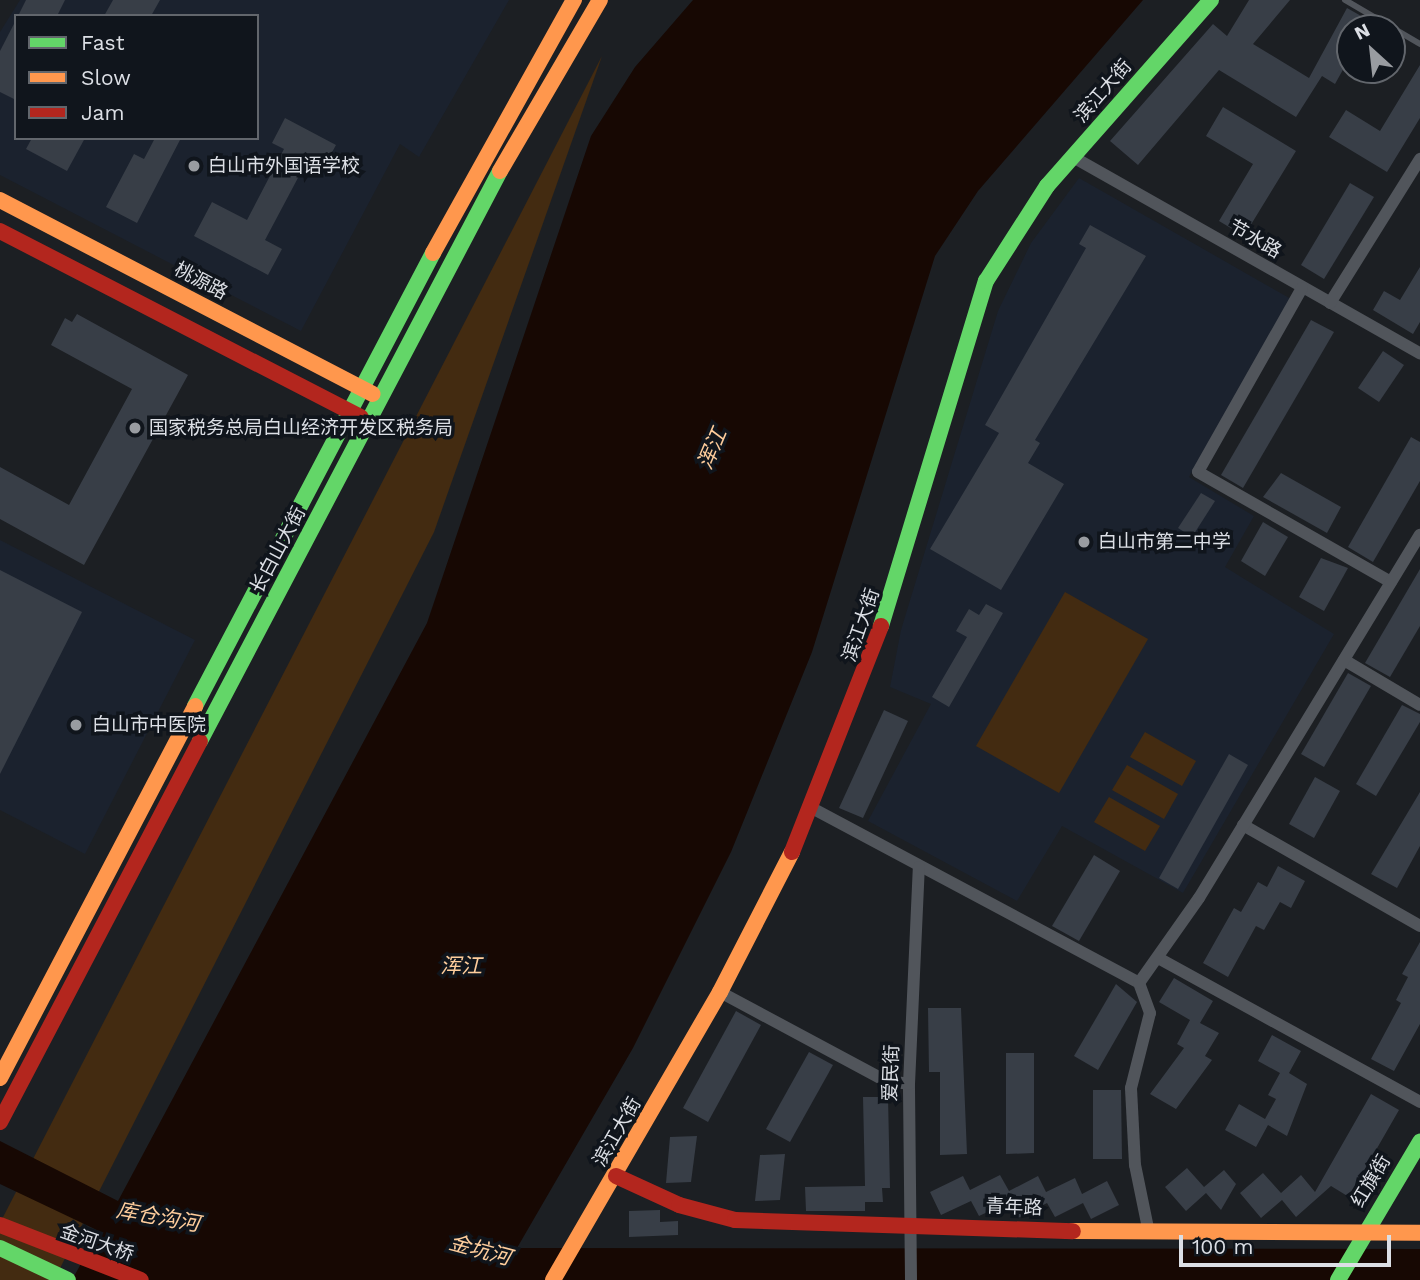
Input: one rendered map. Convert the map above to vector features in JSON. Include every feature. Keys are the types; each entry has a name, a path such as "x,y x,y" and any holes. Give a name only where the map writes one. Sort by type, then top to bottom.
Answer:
{"street":[{"name":"长白山大街","path":"0,1078 360,388 574,0"},
{"name":"长白山大街","path":"0,1122 506,160 600,0"},
{"name":"滨江大街","path":"553,1280 720,992 810,807 895,590 986,281 1027,213 1211,0"},
{"name":"节水路","path":"1073,157 1420,353"},
{"path":"1330,303 1420,159"},
{"name":"桃源路","path":"0,200 383,398"},
{"path":"0,231 369,421"},
{"path":"1302,288 1198,472 1391,582"},
{"path":"1139,983 1160,959 1420,535"},
{"path":"1344,660 1420,705"},
{"path":"810,807 1139,983 1150,1013 1131,1088 1135,1165 1149,1233"},
{"path":"1243,825 1420,926"},
{"name":"爱民街","path":"911,1280 909,1084 919,867"},
{"path":"1160,959 1420,1102"},
{"path":"720,992 886,1081 909,1084"},
{"name":"红旗街","path":"1338,1280 1420,1142"},
{"name":"青年路","path":"616,1175 679,1205 735,1220 909,1230 1149,1233 1361,1240 1420,1233"},
{"name":"金河大桥","path":"0,1225 40,1245 141,1280"},
{"path":"0,1248 30,1266 68,1280"}],"lane":[{"path":"1345,0 1420,44"}],"shaded area":[{"name":"白山市外国语学校","path":"20,0 509,0 419,157 400,144 301,331 0,175 0,32"},
{"path":"602,56 434,532 54,1280 0,1280 0,1223"},
{"name":"白山市第二中学","path":"1079,178 1291,299 1189,477 1254,516 1225,567 1334,634 1183,893 1062,826 1017,901 868,821 931,704 890,687 901,630 998,311 1031,243"},
{"name":"白山市中医院","path":"0,540 195,640 85,854 0,810"},
{"path":"1065,592 1148,639 1059,793 976,746"},
{"path":"1145,732 1196,761 1182,786 1130,757"},
{"path":"1127,765 1178,794 1164,819 1112,790"},
{"path":"1109,797 1160,826 1145,851 1094,822"}],"water":[{"name":"浑江","path":"693,0 1143,0 978,191 935,256 812,652 731,852 633,1048 517,1248 1420,1249 1420,1280 72,1280 99,1231 0,1184 0,1141 118,1201 427,623 591,136 635,67"}],"building":[{"path":"26,0 65,0 58,14 19,14"},
{"path":"113,0 160,0 152,14 105,14"},
{"path":"1249,0 1290,0 1253,44 1309,78 1336,28 1336,82 1322,76 1296,117 1219,70 1138,165 1110,141 1213,24 1227,36"},
{"path":"1347,8 1358,14 1344,14"},
{"path":"14,24 14,99 0,92 0,51"},
{"path":"1420,65 1420,118 1387,172 1329,137 1346,110 1380,131"},
{"path":"1223,107 1296,151 1244,236 1219,221 1253,164 1206,136"},
{"path":"285,118 336,145 324,167 308,159 265,240 282,249 268,275 194,236 212,202 247,220 284,149 272,143"},
{"path":"31,140 84,140 67,171 26,149"},
{"path":"154,140 180,140 137,223 106,207 134,154 144,159"},
{"path":"1350,183 1374,197 1324,279 1301,265"},
{"path":"1090,225 1146,256 1035,440 1040,443 1028,463 1064,484 1001,590 930,549 999,433 985,425 1086,248 1079,244"},
{"path":"1420,267 1420,322 1413,334 1373,310 1384,291 1400,300"},
{"name":"国家税务总局白山经济开发区税务局","path":"77,314 188,375 84,565 0,519 0,467 69,505 132,389 51,345 65,318 72,322"},
{"path":"1311,320 1334,332 1243,488 1221,475"},
{"path":"1383,351 1404,365 1379,402 1358,388"},
{"path":"1411,437 1420,442 1420,481 1373,562 1348,547"},
{"path":"1281,473 1341,507 1327,533 1263,497"},
{"path":"1201,493 1215,501 1192,537 1178,528"},
{"path":"1263,522 1288,537 1265,576 1241,561"},
{"path":"1321,558 1348,568 1324,611 1299,597"},
{"path":"1420,569 1420,626 1390,677 1365,663"},
{"path":"0,570 82,612 0,774"},
{"path":"986,604 1003,613 949,707 932,697 967,637 956,631 969,609 979,615"},
{"path":"1348,673 1371,686 1324,767 1301,754"},
{"path":"1402,705 1420,714 1420,722 1376,796 1356,784"},
{"path":"884,710 908,721 863,818 839,808"},
{"path":"1229,754 1248,765 1178,889 1159,878"},
{"path":"1315,777 1340,791 1314,838 1289,824"},
{"path":"1420,792 1420,846 1397,888 1371,874"},
{"path":"1094,855 1120,871 1079,941 1052,926"},
{"path":"1278,866 1305,881 1291,908 1280,902 1264,930 1256,926 1228,977 1203,963 1234,908 1241,912 1258,882 1267,887"},
{"path":"1420,942 1420,1024 1394,1071 1371,1059 1401,1003 1396,1000 1408,977 1402,974"},
{"path":"1174,978 1213,1001 1200,1023 1219,1033 1205,1056 1212,1060 1176,1109 1150,1094 1184,1048 1177,1044 1190,1020 1159,1002"},
{"path":"1116,984 1137,1002 1098,1070 1074,1056"},
{"path":"928,1008 961,1008 967,1154 940,1155 940,1072 929,1072"},
{"path":"736,1011 761,1025 708,1122 683,1108"},
{"path":"1272,1035 1301,1051 1289,1073 1307,1084 1287,1136 1268,1125 1256,1147 1225,1130 1239,1104 1265,1119 1276,1099 1268,1095 1280,1073 1258,1061"},
{"path":"809,1052 833,1065 790,1142 766,1129"},
{"path":"1006,1053 1034,1053 1034,1153 1006,1154"},
{"path":"1093,1090 1121,1090 1122,1159 1093,1159"},
{"path":"1371,1094 1399,1110 1349,1197 1331,1186 1296,1217 1282,1200 1261,1218 1240,1193 1263,1173 1281,1193 1301,1175 1315,1192"},
{"path":"863,1097 888,1097 890,1188 882,1188 883,1202 865,1202 865,1211 806,1211 805,1187 865,1186"},
{"path":"697,1136 691,1182 666,1183 670,1137"},
{"path":"785,1154 780,1200 755,1201 760,1155"},
{"path":"1187,1168 1204,1187 1224,1170 1236,1184 1221,1210 1206,1193 1186,1211 1165,1187"},
{"path":"1000,1175 1009,1191 1038,1176 1046,1192 1075,1178 1082,1194 1107,1181 1119,1205 1091,1219 1083,1203 1055,1217 1047,1203 1018,1218 1009,1202 979,1216 971,1201 941,1215 930,1192 963,1176 970,1190"},
{"path":"660,1210 660,1222 678,1221 678,1235 629,1237 629,1211"}],"traffic: fast":[{"path":"881,626 986,281 1047,186 1211,0"},
{"path":"200,741 500,171"},
{"path":"195,706 433,253"},
{"path":"1338,1280 1420,1142"},
{"path":"0,1248 68,1280"}],"traffic: slow":[{"path":"433,253 574,0"},
{"path":"500,171 600,0"},
{"path":"0,200 373,394"},
{"path":"0,1078 195,706"},
{"path":"553,1280 720,992 792,852"},
{"path":"1073,1231 1420,1233"}],"traffic: jam":[{"path":"0,231 361,417"},
{"path":"792,852 881,626"},
{"path":"0,1122 200,741"},
{"path":"616,1176 679,1205 735,1220 1073,1231"},
{"path":"0,1225 141,1280"}],"place":[{"name":"白山市外国语学校","path":"194,166"},
{"name":"国家税务总局白山经济开发区税务局","path":"135,428"},
{"name":"白山市第二中学","path":"1084,542"},
{"name":"白山市中医院","path":"76,725"}],"water label":[{"name":"库仓沟河","path":"158,1217"},
{"name":"金坑河","path":"480,1250"}]}
